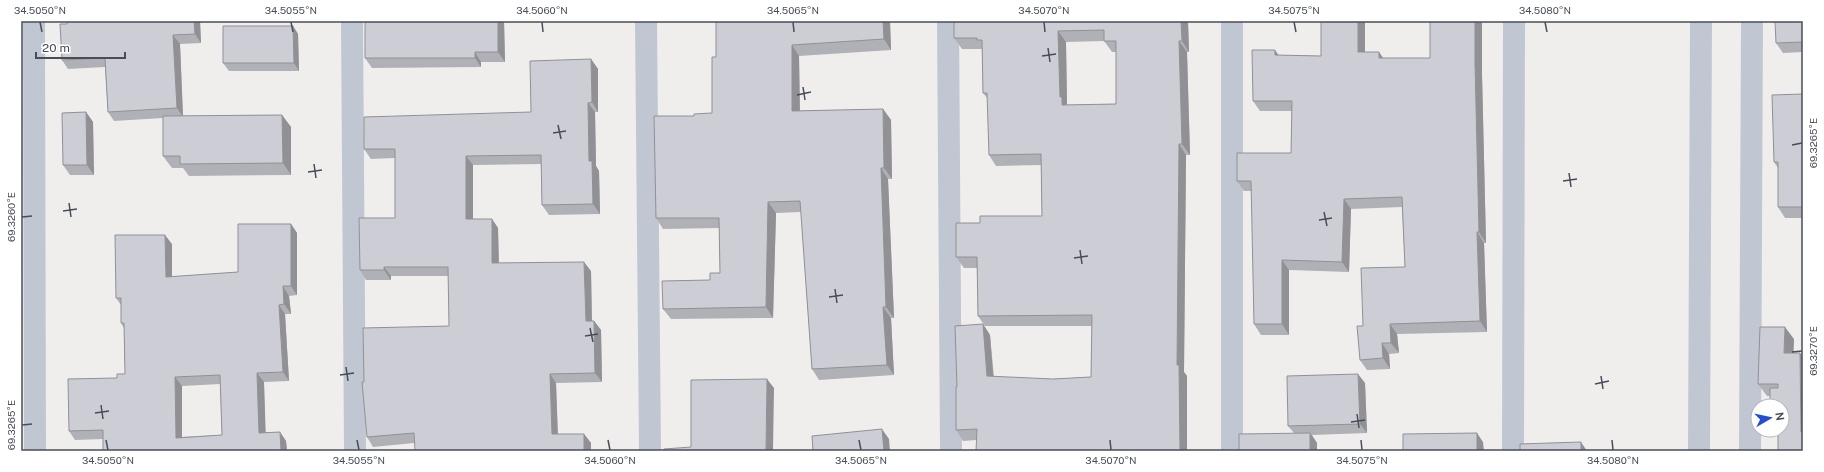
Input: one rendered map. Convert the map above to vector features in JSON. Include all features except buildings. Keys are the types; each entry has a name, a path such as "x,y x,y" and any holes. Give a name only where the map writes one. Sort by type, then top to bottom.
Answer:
{"street":[{"path":"34,21 35,451"},
{"path":"352,21 355,451"},
{"path":"646,21 650,451"},
{"path":"948,21 951,451"},
{"path":"1232,21 1232,451"},
{"path":"1513,451 1514,21"},
{"path":"1699,451 1701,21"},
{"path":"1750,451 1752,21"}]}
